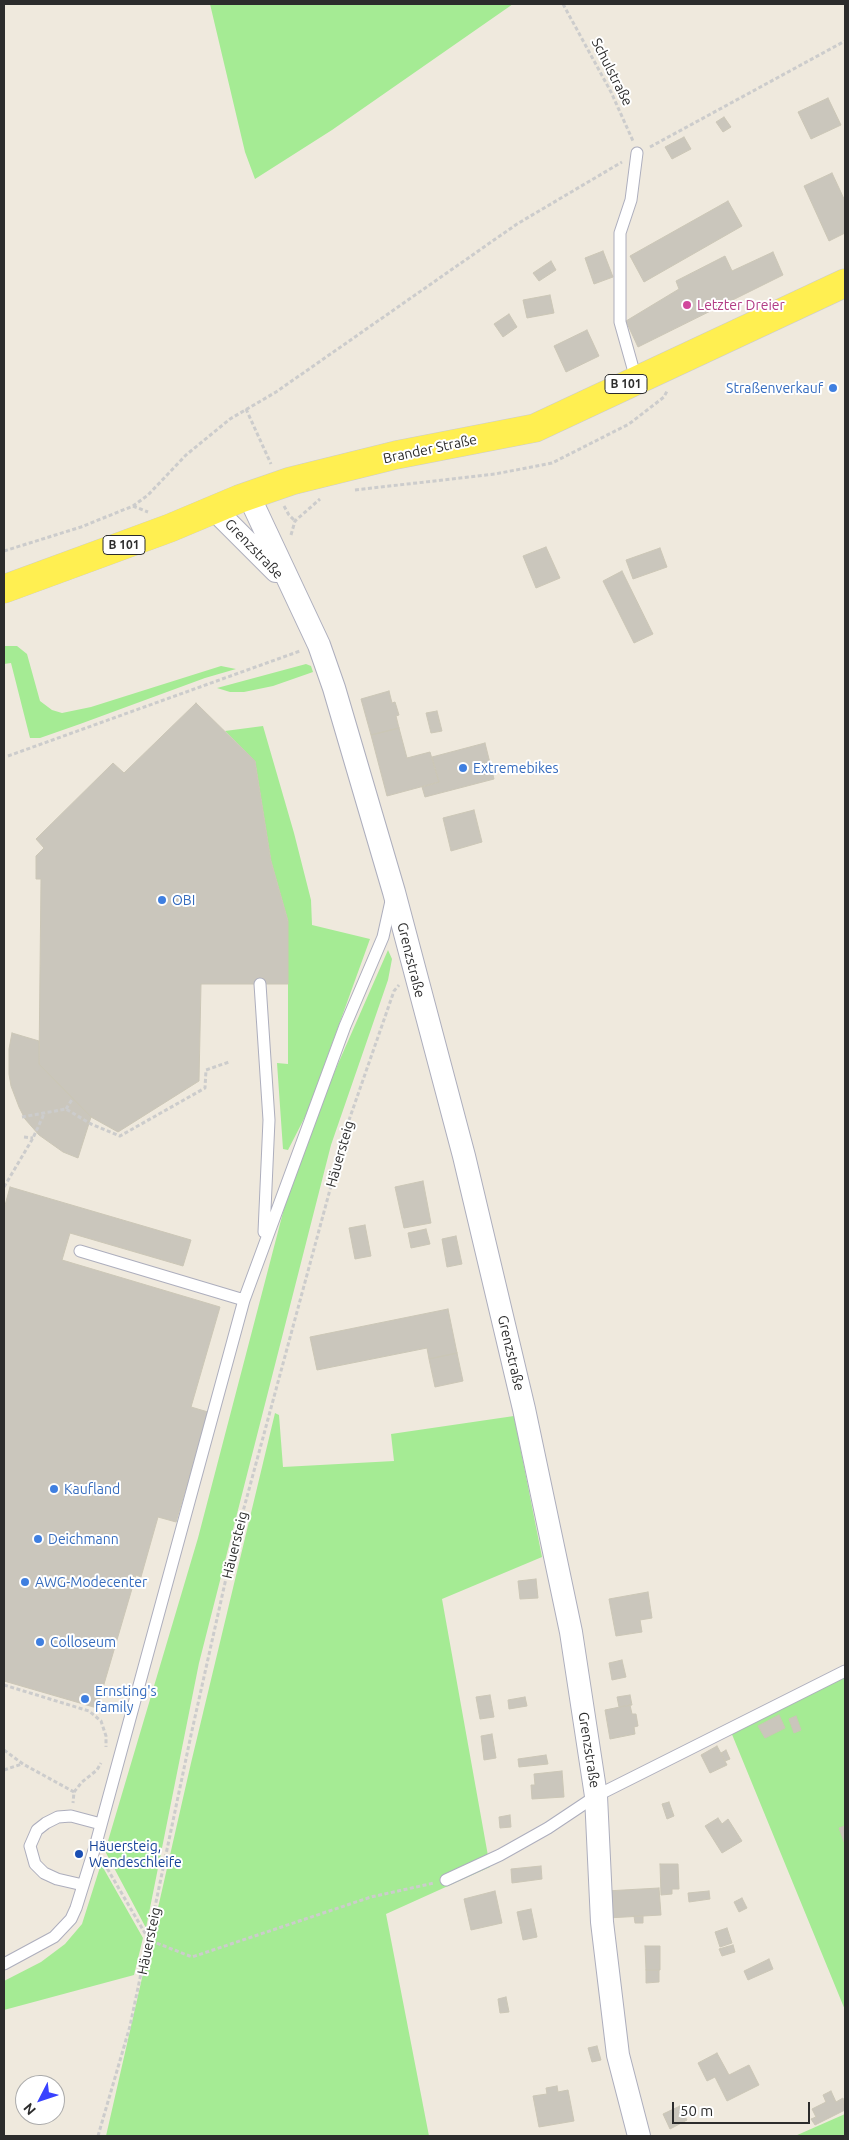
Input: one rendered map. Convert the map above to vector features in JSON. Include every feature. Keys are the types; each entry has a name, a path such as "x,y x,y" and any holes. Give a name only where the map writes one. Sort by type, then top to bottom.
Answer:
{"main road":[{"name":"Brander Straße","path":"4,589 170,528 290,481 396,455 535,428 636,379 845,283"}],"street":[{"name":"Grenzstraße","path":"249,496 319,644 334,688 394,892 412,967 464,1156 524,1409 571,1632 596,1796 602,1922 617,2046 639,2136"},
{"name":"Grenzstraße","path":"215,510 292,589"}],"lane":[{"path":"636,379 620,322 620,233 631,200 637,153"},
{"path":"4,1964 54,1937 64,1929 74,1914 95,1847 244,1300 345,1026 383,937 394,892"},
{"path":"260,984 269,1120 264,1244"},
{"path":"80,1251 244,1300"},
{"path":"446,1880 500,1855 548,1828 596,1796 845,1671"},
{"path":"83,1885 57,1879 44,1873 35,1864 30,1846 37,1830 58,1817 72,1816 101,1824"}],"path":[{"name":"Schulstraße","path":"563,4 611,92 635,144 637,153"},
{"path":"4,551 89,524 133,506 148,495 186,455 230,419 276,392 517,224 637,153 845,41"},
{"path":"347,492 495,474 552,463 629,424 664,397 669,387 665,366"},
{"path":"290,540 292,526 295,521 317,500 323,497"},
{"path":"8,756 319,644"},
{"name":"Häuersteig","path":"98,2136 130,2026 191,1734 231,1556 348,1123 394,991 412,967"},
{"path":"22,1117 66,1109 91,1124 120,1136 205,1088 206,1070 229,1062"},
{"path":"66,1109 73,1098"},
{"path":"4,1187 33,1138 44,1114"},
{"path":"24,1137 33,1138"},
{"path":"4,1685 89,1711 101,1721 106,1736 106,1755 97,1770 82,1782 74,1792 72,1816"},
{"path":"4,1750 23,1764 74,1792"},
{"path":"4,1770 23,1764"},
{"path":"95,1847 149,1940 192,1957 371,1897 446,1880"}],"green space":[{"path":"210,4 513,4 332,130 255,179 245,152"},
{"path":"4,646 17,646 27,654 40,701 52,710 62,713 91,707 221,666 236,669 205,678 40,738 30,738 11,663 4,664"},
{"path":"306,664 311,666 313,672 273,686 244,692 230,692 217,688"},
{"path":"263,726 311,900 312,925 370,939 307,1113 288,1150 283,1149 277,1063 288,1064 288,921 271,861 255,761 225,731"},
{"path":"388,950 392,959 388,980 331,1145 199,1663 146,1928 105,1851 198,1538 298,1155"},
{"path":"275,1413 279,1415 283,1467 394,1461 391,1434 514,1416 542,1557 442,1599 490,1867 386,1914 429,2136 106,2136 191,1763"},
{"path":"845,1672 845,2010 731,1732"},
{"path":"101,1864 143,1938 134,1975 4,2010 4,1981 41,1962 65,1944 82,1924"},
{"path":"845,2114 845,2136 795,2136"}],"building":[{"path":"828,98 841,125 811,139 798,112"},
{"path":"724,117 731,127 723,132 716,122"},
{"path":"684,137 691,149 672,159 665,147"},
{"path":"832,173 845,201 845,233 829,241 804,186"},
{"path":"728,201 742,226 644,282 630,256"},
{"path":"603,251 613,277 594,284 585,258"},
{"name":"Letzter Dreier","path":"773,252 783,275 638,347 626,321 679,289 676,281 725,256 732,271"},
{"path":"551,261 556,270 539,281 533,273"},
{"path":"550,295 554,313 527,318 523,300"},
{"path":"509,314 517,327 503,337 494,324"},
{"path":"587,330 599,356 566,372 554,346"},
{"path":"546,547 560,578 536,588 523,556"},
{"path":"660,548 667,567 633,579 626,560"},
{"path":"622,571 653,634 634,643 603,581"},
{"path":"389,691 392,703 395,702 399,715 396,716 399,728 371,735 361,699"},
{"name":"OBI","path":"196,703 255,761 271,861 288,921 288,984 201,984 199,1081 118,1132 91,1117 39,1064 41,879 36,879 36,856 44,848 36,839 113,763 124,773"},
{"path":"437,711 442,731 431,733 426,713"},
{"path":"399,728 407,758 430,752 439,782 387,796 371,735"},
{"name":"Extremebikes","path":"485,743 494,779 425,797 422,787 439,782 432,757"},
{"path":"474,810 482,842 451,851 443,818"},
{"path":"12,1033 39,1041 39,1064 91,1117 78,1158 63,1152 39,1135 25,1119 11,1086 9,1074 9,1049"},
{"path":"423,1181 431,1223 404,1228 395,1187"},
{"path":"10,1187 191,1240 183,1266 70,1233 62,1260 220,1307 191,1407 208,1412 176,1522 158,1517 141,1577 136,1575 97,1708 4,1681 4,1209"},
{"path":"365,1225 371,1256 355,1259 349,1228"},
{"path":"426,1229 430,1244 411,1248 408,1233"},
{"path":"456,1236 462,1264 447,1267 442,1239"},
{"path":"448,1309 457,1353 429,1359 427,1348 317,1370 310,1337"},
{"path":"457,1353 463,1381 435,1387 429,1359"},
{"path":"536,1579 538,1598 520,1599 518,1581"},
{"path":"648,1592 652,1618 640,1620 642,1632 616,1636 609,1599"},
{"path":"622,1660 626,1677 612,1680 609,1663"},
{"path":"490,1695 494,1717 480,1719 476,1697"},
{"path":"630,1695 632,1705 619,1707 617,1697"},
{"path":"525,1697 527,1706 509,1709 508,1700"},
{"path":"630,1705 632,1714 636,1714 638,1726 634,1727 635,1734 610,1739 605,1710"},
{"path":"779,1715 785,1728 765,1738 758,1726"},
{"path":"796,1716 801,1730 794,1733 789,1719"},
{"path":"492,1734 496,1758 484,1760 481,1736"},
{"path":"717,1746 727,1765 710,1773 701,1755"},
{"path":"726,1750 730,1759 725,1761 721,1753"},
{"path":"546,1755 548,1764 519,1767 518,1759"},
{"path":"562,1771 564,1797 532,1799 531,1785 535,1785 534,1774"},
{"path":"669,1802 674,1816 667,1819 662,1804"},
{"path":"510,1815 511,1827 500,1828 499,1817"},
{"path":"718,1818 722,1824 728,1819 742,1841 722,1853 705,1826"},
{"path":"845,1826 845,1844 839,1828"},
{"path":"660,1864 678,1864 679,1889 672,1889 672,1894 661,1895"},
{"path":"541,1866 542,1879 512,1883 511,1869"},
{"path":"659,1888 661,1915 607,1918 606,1891"},
{"path":"495,1891 502,1923 471,1930 464,1899"},
{"path":"709,1891 710,1899 689,1902 688,1893"},
{"path":"742,1898 747,1908 739,1912 734,1902"},
{"path":"531,1909 537,1937 523,1940 517,1912"},
{"path":"634,1916 643,1916 643,1923 635,1923"},
{"path":"727,1928 732,1943 720,1947 715,1932"},
{"path":"733,1945 735,1952 722,1956 719,1949"},
{"path":"645,1946 660,1946 660,1970 646,1970"},
{"path":"769,1959 773,1969 748,1980 744,1971"},
{"path":"646,1970 659,1970 659,1982 646,1983"},
{"path":"506,1997 509,2012 500,2013 498,1999"},
{"path":"597,2046 601,2060 592,2062 588,2048"},
{"path":"717,2053 729,2075 749,2065 759,2085 727,2101 715,2077 707,2081 698,2063"},
{"path":"557,2086 558,2092 568,2090 574,2121 539,2127 533,2096 547,2094 546,2088"},
{"path":"831,2091 836,2102 843,2098 845,2110 815,2125 811,2119 816,2117 812,2109 826,2102 823,2095"},
{"path":"680,2106 687,2120 670,2129 663,2114"}],"place":[{"name":"Letzter Dreier","path":"687,305"},
{"name":"Straßenverkauf","path":"833,388"},
{"name":"Extremebikes","path":"463,768"},
{"name":"OBI","path":"162,900"},
{"name":"Kaufland","path":"54,1489"},
{"name":"Deichmann","path":"38,1539"},
{"name":"AWG-Modecenter","path":"25,1582"},
{"name":"Colloseum","path":"40,1642"},
{"name":"Ernsting's family","path":"85,1699"},
{"name":"Häuersteig, Wendeschleife","path":"79,1854"}]}
